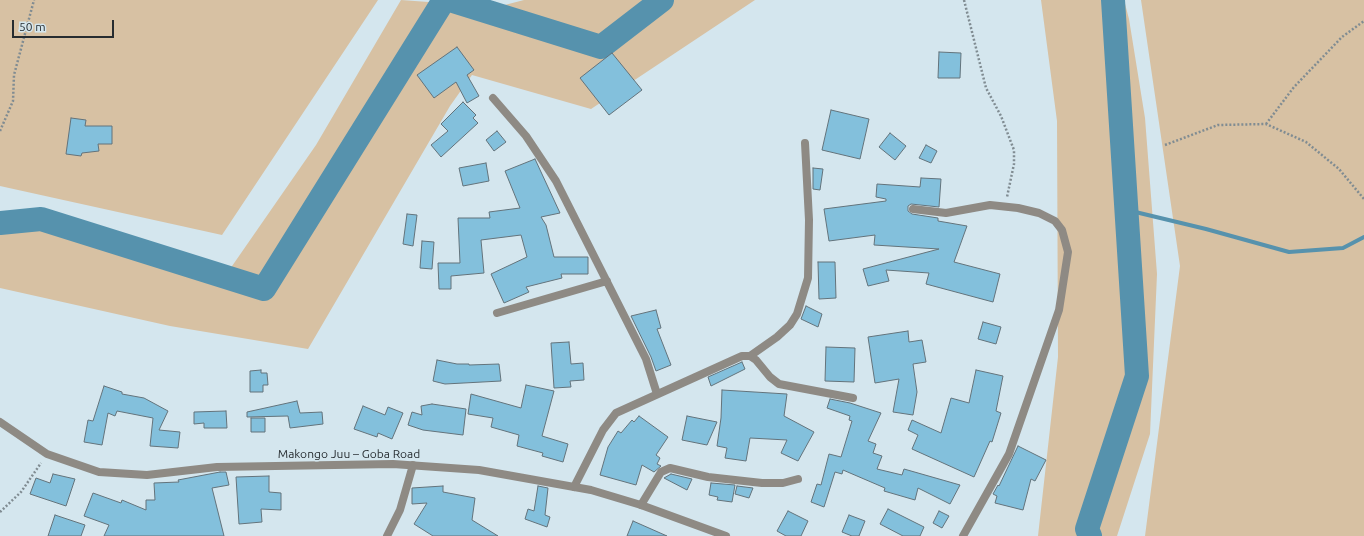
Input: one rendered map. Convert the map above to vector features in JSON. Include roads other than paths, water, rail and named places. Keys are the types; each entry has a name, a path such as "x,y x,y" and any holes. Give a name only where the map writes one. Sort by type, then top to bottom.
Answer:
{"street":[{"path":"493,98 526,136 556,181 646,359 657,394"},
{"path":"750,356 777,337 790,325 797,314 808,278 809,220 805,143"},
{"path":"913,209 946,213 990,204 1005,205 1039,213 1055,221 1062,230 1066,240 1068,252 1059,310 1009,454 963,536"},
{"path":"497,313 607,281"},
{"path":"574,487 602,430 616,414 742,356 750,356 756,360 770,377 779,384 853,398"},
{"name":"Makongo Juu – Goba Road","path":"0,422 48,454 99,472 147,474 217,467 308,464 413,465 479,470 574,487 641,505 726,536"},
{"path":"387,536 400,510 413,465"},
{"path":"641,505 661,472 670,468 716,478 762,484 783,483 798,479"}],"waterway":[{"path":"0,223 41,219 264,289 444,0"},
{"path":"450,0 601,47 662,0"},
{"path":"1090,536 1087,529 1137,376 1113,0"},
{"path":"1127,210 1206,229 1289,252 1343,248 1364,237"}]}
